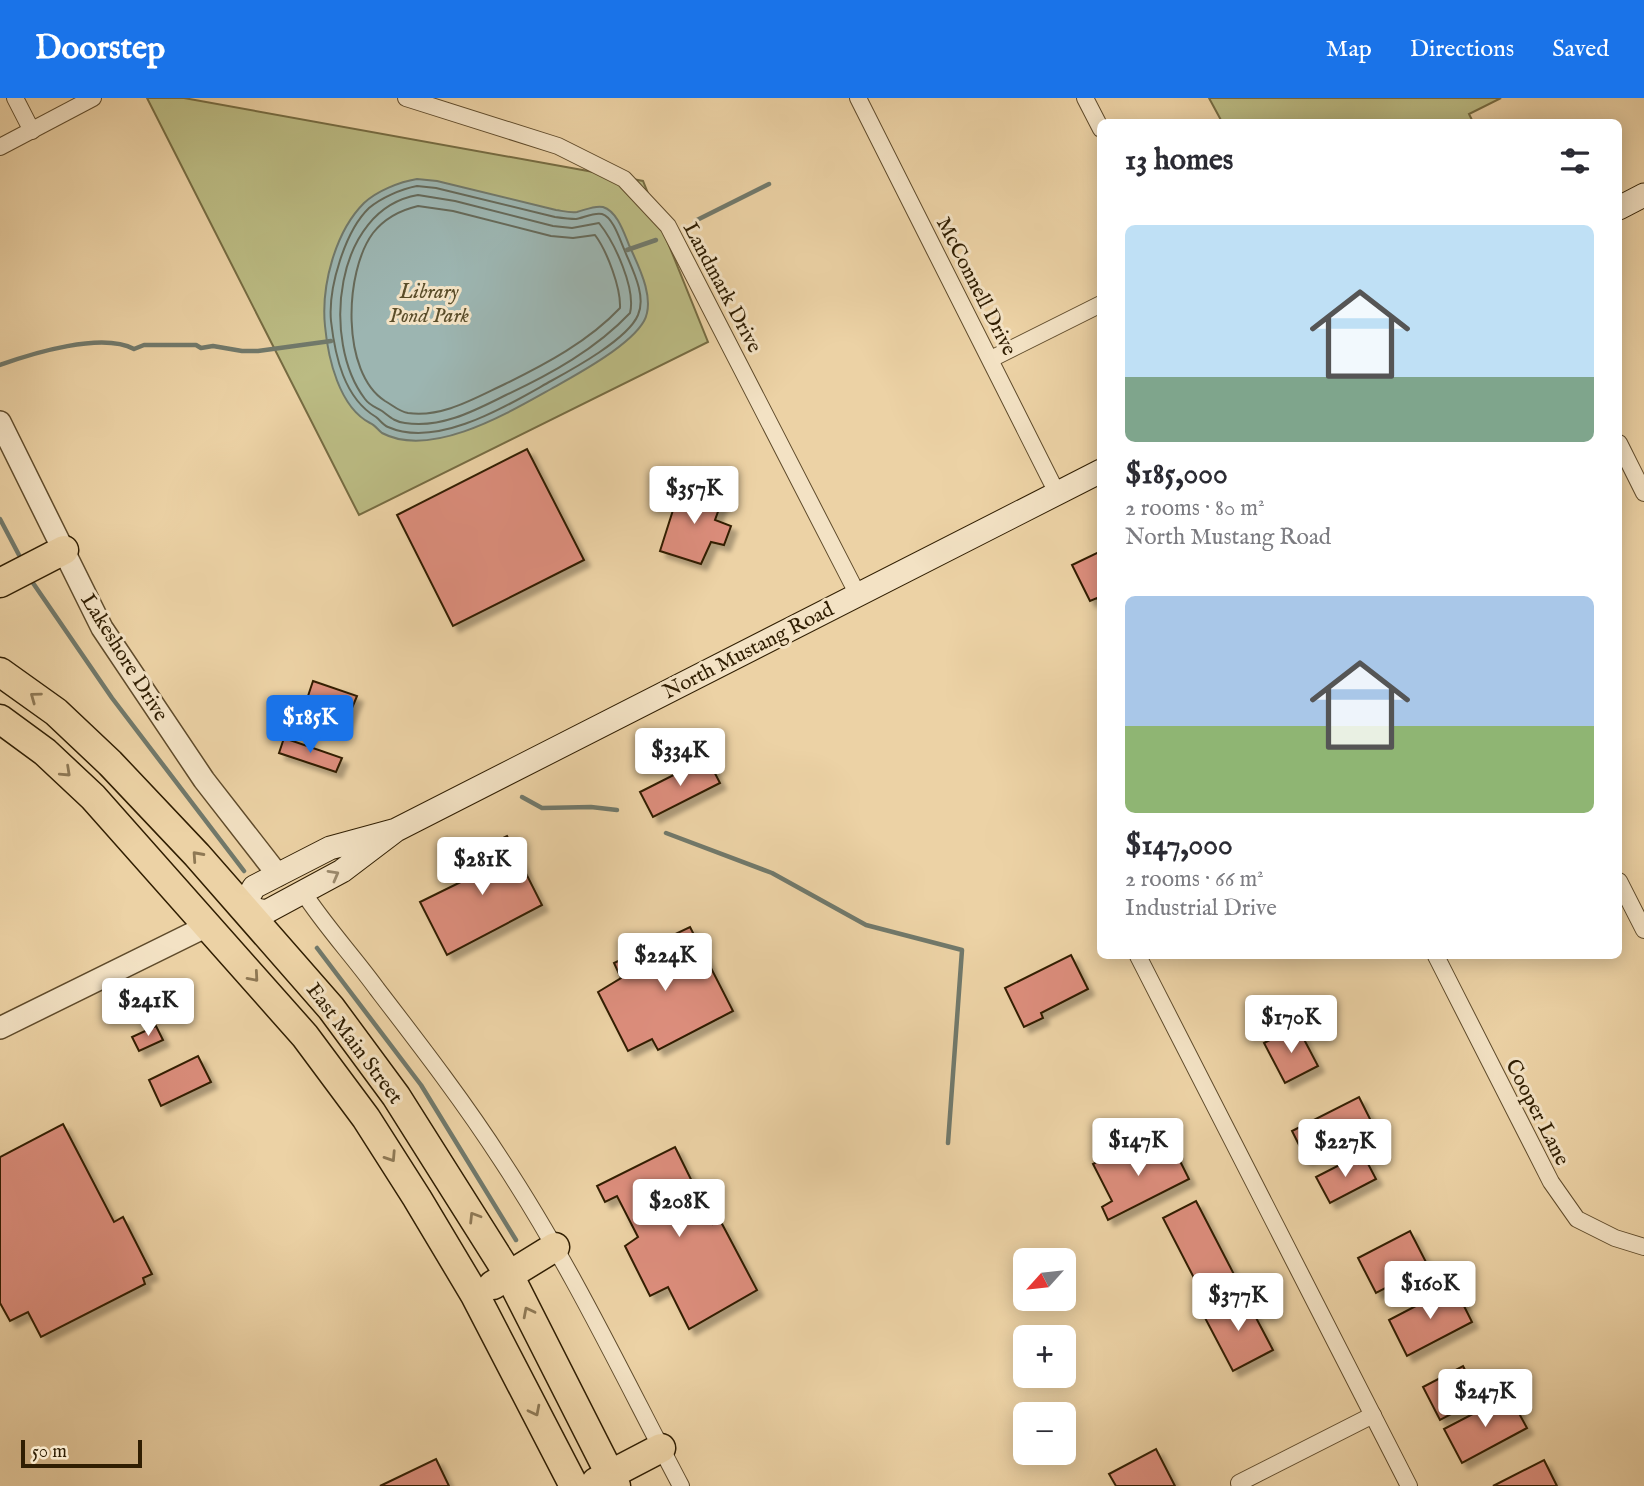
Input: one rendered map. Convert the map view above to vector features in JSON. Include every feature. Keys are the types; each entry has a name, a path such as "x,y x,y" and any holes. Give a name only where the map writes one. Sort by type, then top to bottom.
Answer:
{"highway":[{"path":"0,583 64,550"},
{"name":"East Main Street","path":"1,672 56,712 110,763 243,907 331,1008 396,1096 509,1275 604,1482"},
{"name":"East Main Street","path":"0,719 45,752 93,797 305,1035 366,1118 417,1198 475,1295 575,1486"},
{"path":"209,925 243,907"},
{"path":"475,1295 555,1247"},
{"path":"604,1482 661,1448"}],"main road":[{"path":"1622,206 1644,195"},
{"name":"North Mustang Road","path":"396,830 330,848 254,887 243,907 266,912 342,871 396,830 1097,473"}],"street":[{"path":"15,98 32,131"},
{"path":"0,147 93,98"},
{"name":"Landmark Drive","path":"406,98 423,100 558,146 624,179 668,226 858,595"},
{"name":"McConnell Drive","path":"858,98 1057,494"},
{"path":"1085,98 1097,121"},
{"path":"991,359 1097,306"},
{"name":"Lakeshore Drive","path":"0,422 102,628 204,780 278,875"},
{"path":"1622,449 1644,493"},
{"path":"1622,887 1644,930"},
{"path":"303,892 319,918 383,996 502,1160 555,1247 620,1364 681,1486"},
{"path":"0,1028 209,925"},
{"path":"1140,959 1409,1486"},
{"name":"Cooper Lane","path":"1438,959 1550,1182 1577,1219 1615,1238 1644,1247"},
{"path":"1239,1483 1373,1415"}],"green space":[{"name":"Library Pond Park","path":"147,98 184,98 643,181 708,342 359,515"},
{"path":"1209,98 1501,98 1469,114 1472,119 1220,119"}],"water":[{"path":"417,179 437,181 556,210 577,212 597,207 608,209 622,229 644,282 648,303 644,321 637,331 602,359 533,399 469,430 423,440 402,440 382,433 350,406 337,380 325,326 325,294 332,260 354,215 375,195"}],"building":[{"path":"527,449 584,560 453,626 397,515"},
{"path":"681,485 723,498 715,520 731,526 724,545 711,542 701,564 660,551"},
{"path":"1097,553 1097,598 1090,601 1072,565"},
{"path":"313,681 357,696 345,725 340,723 338,729 308,718 309,713 303,711"},
{"path":"284,738 342,758 336,772 279,753"},
{"path":"707,758 720,783 653,817 640,792"},
{"path":"507,836 542,905 447,955 420,902 471,877 461,858"},
{"path":"690,927 733,1011 658,1050 652,1039 628,1051 598,992 621,978 614,963"},
{"path":"1071,955 1088,989 1041,1013 1043,1018 1024,1027 1005,988"},
{"path":"156,1026 163,1040 139,1051 132,1037"},
{"path":"1297,1026 1318,1066 1285,1083 1264,1043"},
{"path":"198,1056 211,1082 161,1106 149,1080"},
{"path":"1359,1097 1373,1125 1306,1159 1292,1131"},
{"path":"63,1124 114,1222 123,1217 152,1274 143,1278 145,1284 41,1337 28,1312 10,1321 0,1303 0,1157"},
{"path":"1171,1143 1189,1179 1108,1220 1102,1207 1112,1201 1093,1164 1127,1147 1135,1162"},
{"path":"675,1147 713,1224 721,1222 757,1290 689,1329 668,1287 650,1296 625,1246 638,1237 617,1196 605,1202 597,1186"},
{"path":"1355,1157 1359,1164 1366,1160 1376,1179 1330,1203 1316,1177"},
{"path":"1196,1201 1240,1286 1207,1303 1163,1218"},
{"path":"1410,1231 1428,1266 1376,1293 1358,1258"},
{"path":"1454,1286 1472,1322 1407,1356 1389,1320"},
{"path":"1244,1295 1273,1350 1233,1371 1204,1316"},
{"path":"1463,1366 1480,1399 1440,1420 1423,1387"},
{"path":"1509,1395 1527,1428 1462,1463 1444,1429"},
{"path":"1156,1449 1175,1486 1116,1486 1109,1474"},
{"path":"436,1459 449,1486 380,1486"},
{"path":"1544,1460 1557,1486 1493,1486"}],"waterway":[{"path":"695,221 769,184"},
{"path":"627,250 656,240"},
{"path":"0,365 48,350 86,343 120,344 134,349 144,345 196,345 201,348 213,346 258,351 331,341"},
{"path":"0,519 19,555"},
{"path":"33,583 112,698 244,871"},
{"path":"522,797 542,808 591,807 617,810"},
{"path":"666,833 772,873 866,925 962,950 948,1143"},
{"path":"317,948 421,1085 516,1240"}]}
